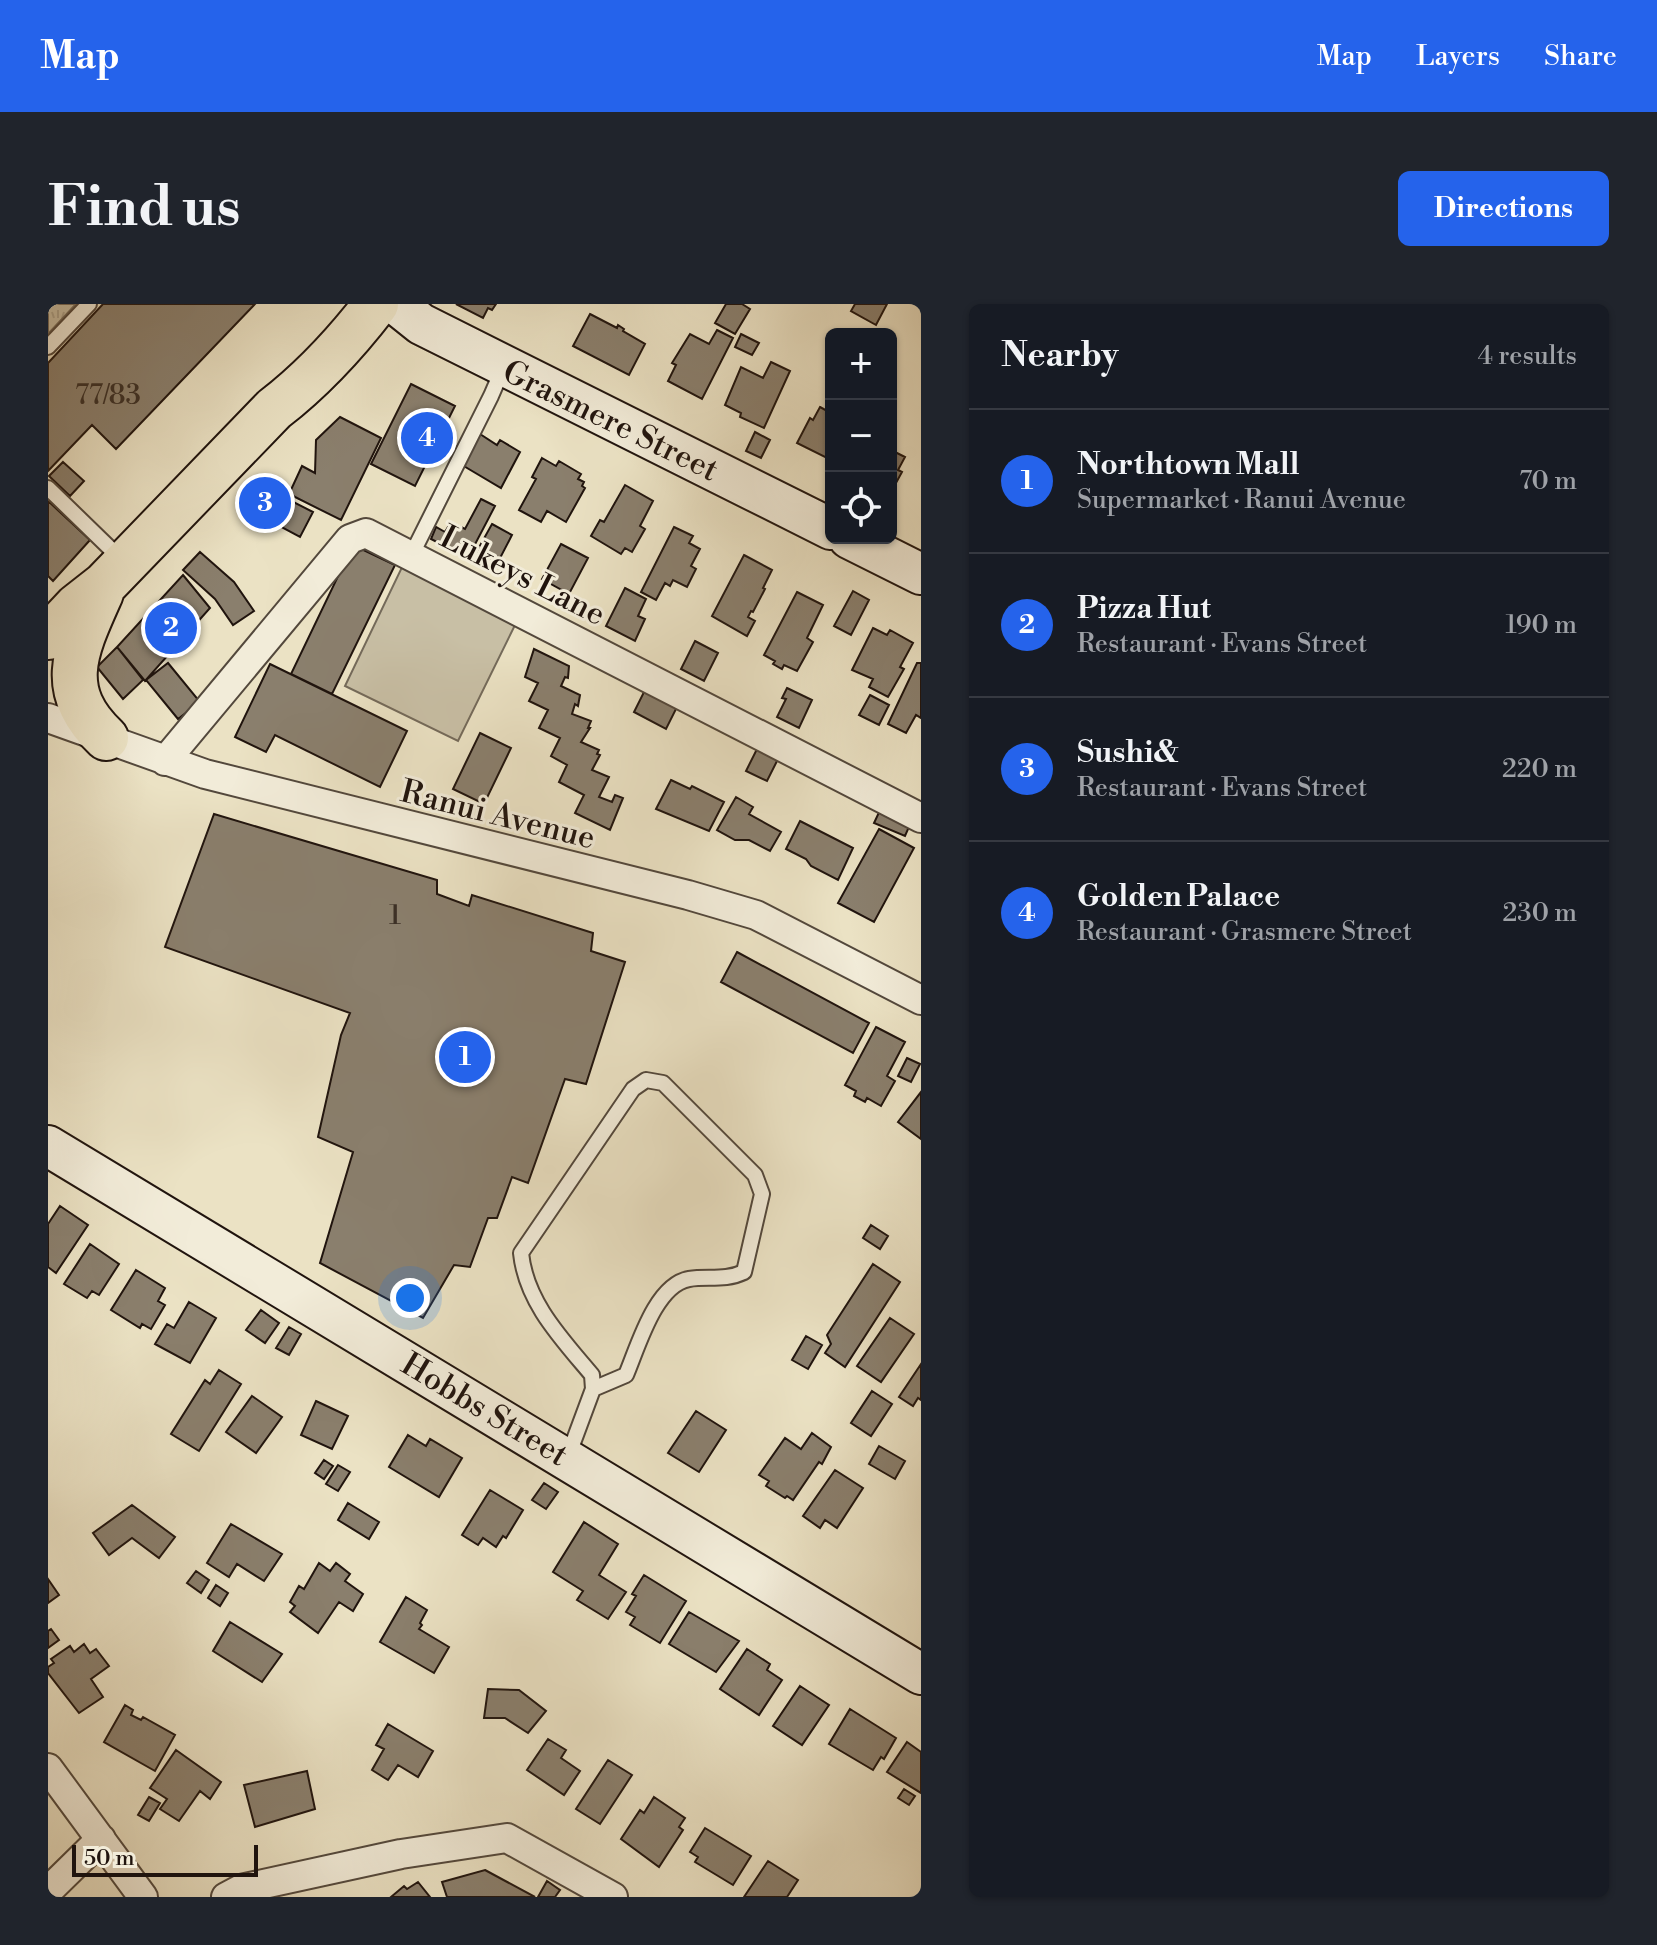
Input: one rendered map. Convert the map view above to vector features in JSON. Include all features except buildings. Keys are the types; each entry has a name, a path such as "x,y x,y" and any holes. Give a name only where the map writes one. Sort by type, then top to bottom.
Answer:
{"highway":[{"path":"48,637 77,606 115,574 274,409 304,386 376,304"},
{"path":"106,738 89,722 73,683 82,636 115,574"}],"street":[{"name":"Grasmere Street","path":"396,304 421,324 825,526"},
{"name":"Lukeys Lane","path":"165,761 350,539 366,533 921,818"},
{"path":"861,544 921,574"},
{"name":"Ranui Avenue","path":"48,718 165,761 369,817 688,895 756,915 921,1000"},
{"name":"Hobbs Street","path":"48,1146 921,1674"},
{"path":"48,1768 143,1897"},
{"path":"226,1897 241,1889 401,1854 507,1838 613,1897"},
{"path":"48,1891 101,1839"}],"lane":[{"path":"48,347 89,304"},
{"path":"411,556 504,366"},
{"path":"48,488 115,574"},
{"path":"567,1459 593,1389 592,1375 533,1299 523,1275 521,1253 633,1089 646,1080 663,1083 755,1175 762,1194 760,1206 744,1272 729,1279 687,1279 670,1287 655,1308 626,1375 593,1389"}],"green space":[{"path":"48,304 76,304 48,334"},
{"path":"404,563 518,619 458,741 345,686"}],"place":[{"name":"Golden Palace","path":"427,438"},
{"name":"Sushi&","path":"265,503"},
{"name":"Pizza Hut","path":"171,628"},
{"name":"Northtown Mall","path":"465,1057"}]}
